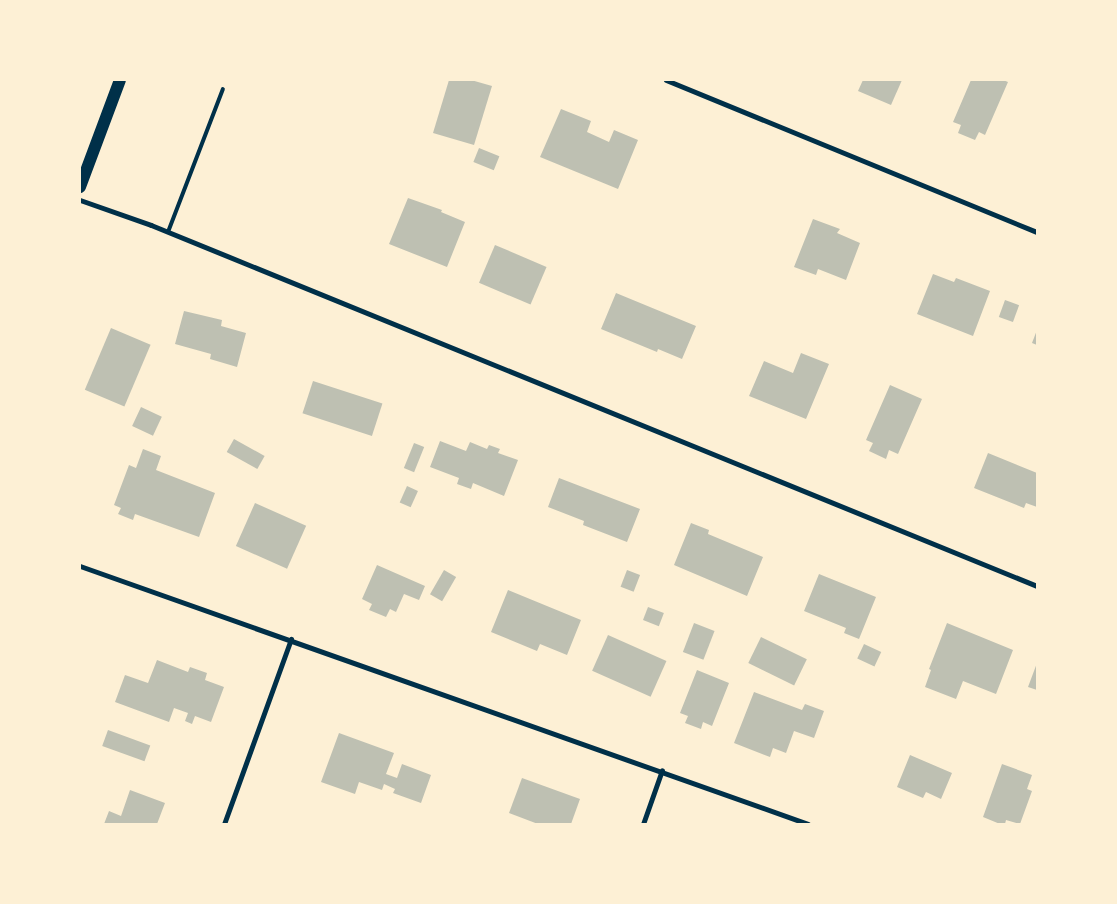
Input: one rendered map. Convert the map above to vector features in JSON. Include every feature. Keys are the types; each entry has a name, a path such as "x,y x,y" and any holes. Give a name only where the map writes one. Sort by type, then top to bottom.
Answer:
{"main road":[{"path":"80,187 120,80"}],"street":[{"path":"666,80 1037,232"},
{"path":"80,200 168,232 1037,586"},
{"path":"80,566 662,770 808,824"},
{"path":"224,824 291,640"},
{"path":"642,824 662,770"}],"lane":[{"path":"168,232 223,89"}],"building":[{"path":"449,80 471,80 492,86 474,145 433,133"},
{"path":"863,80 902,80 891,105 858,91"},
{"path":"971,80 1003,80 1008,82 985,135 979,132 975,140 958,133 961,125 953,122"},
{"path":"561,109 591,121 587,132 609,142 614,130 638,140 618,189 540,157"},
{"path":"479,148 499,156 494,170 473,162"},
{"path":"408,198 442,210 441,212 465,222 447,267 389,244"},
{"path":"813,219 840,229 837,233 860,243 846,280 818,269 816,275 794,267"},
{"path":"495,245 547,267 531,305 479,283"},
{"path":"933,274 954,282 956,278 990,291 973,336 917,314"},
{"path":"616,293 696,326 682,359 658,349 657,352 601,329"},
{"path":"1005,300 1019,305 1013,322 999,317"},
{"path":"184,311 222,320 221,326 246,333 237,367 210,359 211,354 175,344"},
{"path":"111,328 151,345 124,406 85,390"},
{"path":"1037,330 1037,345 1032,343"},
{"path":"801,353 829,364 806,419 749,396 764,361 793,373"},
{"path":"313,381 382,404 372,436 302,413"},
{"path":"890,385 922,399 898,454 889,450 886,459 869,451 873,443 866,440"},
{"path":"141,407 162,417 153,436 132,426"},
{"path":"234,439 265,456 257,469 227,452"},
{"path":"440,441 466,451 470,442 487,449 489,445 500,449 498,453 518,460 504,496 473,483 471,489 457,484 459,478 430,467"},
{"path":"414,443 424,447 414,472 404,468"},
{"path":"143,449 161,456 156,470 215,493 199,537 135,514 133,520 118,514 121,508 114,505 129,465 136,468"},
{"path":"988,453 1037,473 1037,507 1026,503 1024,508 974,488"},
{"path":"559,478 640,509 627,542 583,525 584,521 548,507"},
{"path":"407,486 418,491 411,507 400,502"},
{"path":"255,503 306,526 287,569 236,546"},
{"path":"691,523 709,530 708,534 763,557 747,596 674,565"},
{"path":"377,565 425,586 419,600 404,594 396,612 390,609 386,617 369,610 372,604 362,599"},
{"path":"444,570 456,577 442,601 430,594"},
{"path":"627,570 640,575 634,592 621,587"},
{"path":"819,574 876,597 859,639 844,633 846,628 804,611"},
{"path":"508,590 581,620 567,655 540,644 537,651 491,632"},
{"path":"648,607 664,613 659,626 643,620"},
{"path":"694,623 715,631 703,660 683,652"},
{"path":"947,623 1013,650 996,694 963,681 956,699 925,687 931,670 929,669"},
{"path":"608,635 666,661 651,697 592,671"},
{"path":"761,637 807,659 794,685 748,663"},
{"path":"864,644 881,652 874,667 857,659"},
{"path":"157,660 188,672 190,667 207,673 205,680 224,687 211,722 195,716 192,724 185,721 188,713 174,708 169,722 115,702 125,675 148,683"},
{"path":"1037,663 1037,690 1028,687"},
{"path":"697,670 729,683 712,726 703,722 701,729 685,723 688,716 680,713"},
{"path":"754,692 802,710 805,704 824,711 814,738 794,731 786,753 773,748 770,757 734,743"},
{"path":"108,730 150,745 144,761 102,746"},
{"path":"339,733 394,753 386,774 397,778 402,764 431,775 421,803 393,793 395,789 384,784 382,790 359,782 355,794 321,782"},
{"path":"910,755 952,773 941,799 926,792 923,798 897,787"},
{"path":"1002,764 1032,775 1027,789 1032,791 1020,824 1006,820 1005,824 1000,824 983,817"},
{"path":"522,778 580,799 571,824 538,824 509,813"},
{"path":"130,790 165,803 157,824 104,824 109,811 121,816"}]}
